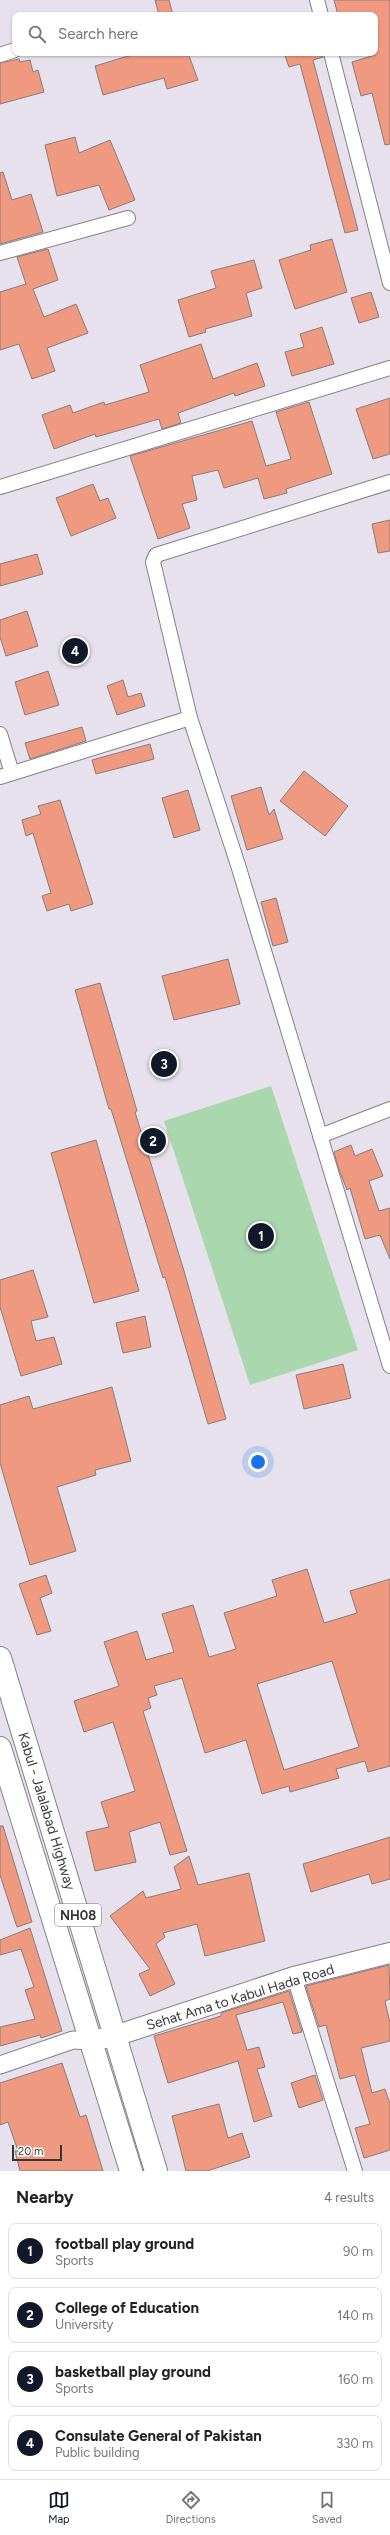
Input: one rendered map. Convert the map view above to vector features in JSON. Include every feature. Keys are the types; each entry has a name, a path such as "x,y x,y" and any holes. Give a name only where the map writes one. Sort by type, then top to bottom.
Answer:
{"highway":[{"name":"Kabul - Jalalabad Highway","path":"0,1658 156,2171"},
{"name":"Kabul - Jalalabad Highway","path":"0,1748 131,2171"}],"main road":[{"name":"Sehat Ama to Kabul Hada Road","path":"90,2041 115,2036 294,1977 390,1953"}],"street":[{"path":"317,0 320,12"},
{"path":"0,55 12,51"},
{"path":"332,56 390,283"},
{"path":"0,253 128,218"},
{"path":"0,486 390,368"},
{"path":"389,1362 238,865 190,718 153,558 390,482"},
{"path":"0,734 6,775 190,718"},
{"path":"320,1136 390,1109"},
{"path":"294,1977 355,2171"},
{"path":"0,2064 73,2040 90,2041"}],"green space":[{"path":"271,1086 358,1350 250,1385 164,1121"}],"building":[{"path":"155,0 169,0 172,12 158,12"},
{"path":"334,0 390,0 390,144 385,145 372,93 361,96 352,62 372,56 378,56 378,12 337,12"},
{"path":"128,56 189,56 198,80 167,89 164,78 103,95 95,66"},
{"path":"285,56 323,56 313,60 358,230 345,233 300,64 289,67"},
{"path":"19,59 20,62 30,60 33,72 38,70 44,92 0,104 0,63"},
{"path":"75,137 79,153 110,140 135,200 109,210 99,185 57,196 45,145"},
{"path":"3,172 12,200 31,194 43,232 0,244 0,173"},
{"path":"332,239 347,292 295,309 279,260 311,250 310,245"},
{"path":"48,249 58,280 33,289 44,317 76,304 88,333 47,348 55,371 32,379 19,344 0,350 0,292 26,284 17,257"},
{"path":"254,260 262,288 246,293 252,316 205,329 206,332 189,337 178,300 216,288 211,271"},
{"path":"371,292 379,317 359,323 351,298"},
{"path":"322,327 334,364 292,376 285,352 304,347 300,334"},
{"path":"201,344 213,379 257,363 265,386 235,396 234,393 178,413 181,423 162,429 159,419 96,437 95,434 54,449 42,415 70,405 73,413 104,402 105,405 149,392 140,365"},
{"path":"390,398 390,454 373,459 356,409"},
{"path":"309,402 332,474 286,489 287,493 264,499 258,478 224,488 218,470 192,476 197,500 182,504 190,528 158,539 130,456 252,421 266,466 291,459 276,412"},
{"path":"93,484 100,501 108,498 116,518 71,536 56,498"},
{"path":"390,520 390,551 378,553 372,524"},
{"path":"37,554 43,574 0,586 0,564"},
{"path":"27,611 38,646 6,656 0,637 0,620"},
{"path":"48,671 59,705 25,715 15,682"},
{"path":"123,680 128,697 141,693 145,706 117,715 107,686"},
{"path":"82,727 86,741 30,759 25,743"},
{"path":"150,744 154,759 96,774 92,760"},
{"path":"304,771 348,806 325,836 280,801"},
{"path":"261,787 269,815 274,809 283,839 247,850 231,796"},
{"path":"188,790 200,830 174,838 162,798"},
{"path":"60,800 93,904 71,911 69,904 47,911 42,896 51,893 33,833 26,836 22,820 41,814 38,806"},
{"path":"276,898 288,942 273,946 261,902"},
{"path":"228,959 240,1004 174,1020 162,976"},
{"path":"100,983 137,1111 135,1112 184,1271 226,1419 208,1424 165,1277 163,1278 111,1109 109,1109 75,990"},
{"path":"96,1140 139,1291 94,1303 51,1153"},
{"path":"351,1145 355,1156 372,1149 383,1176 369,1181 379,1211 390,1208 390,1259 380,1235 365,1239 350,1188 347,1190 338,1167 334,1152"},
{"path":"33,1270 48,1317 31,1321 36,1341 54,1337 62,1364 21,1376 0,1307 0,1280"},
{"path":"145,1316 151,1347 123,1353 116,1323"},
{"path":"343,1364 351,1398 304,1409 296,1375"},
{"path":"112,1387 131,1461 95,1470 96,1475 57,1487 76,1551 30,1565 0,1463 0,1405 29,1396 33,1409"},
{"path":"307,1569 324,1623 357,1613 350,1591 390,1579 390,1766 368,1772 365,1761 336,1769 339,1778 290,1792 289,1786 262,1794 246,1740 205,1753 182,1678 154,1686 157,1695 148,1698 151,1708 143,1711 187,1851 170,1855 160,1822 129,1832 136,1862 95,1871 86,1832 109,1827 101,1802 135,1791 113,1722 84,1732 74,1701 119,1686 104,1642 137,1631 146,1660 174,1652 162,1614 193,1605 209,1657 236,1649 224,1613 277,1596 272,1580","holes":["332,1661 359,1747 284,1770 257,1684"]},
{"path":"46,1575 52,1593 40,1598 51,1631 37,1635 19,1584"},
{"path":"0,1826 3,1826 32,1922 17,1927 0,1875"},
{"path":"390,1837 390,1879 372,1884 369,1874 311,1892 303,1864"},
{"path":"189,1856 198,1885 249,1873 265,1941 205,1956 197,1924 163,1933 165,1937 156,1944 175,1984 150,1996 139,1974 150,1969 110,1916 143,1891 146,1898 181,1889 174,1867"},
{"path":"30,1928 62,2031 41,2038 40,2035 0,2046 0,2027 35,2019 25,1990 34,1987 21,1949 0,1955 0,1940"},
{"path":"389,1965 390,1999 385,2001 390,2023 390,2041 361,2048 372,2093 385,2089 390,2104 390,2150 364,2158 355,2128 370,2124 355,2075 340,2079 326,2025 319,2027 306,1986"},
{"path":"289,1991 302,2032 293,2034 283,2002 236,2015 247,2050 259,2047 265,2067 257,2069 272,2116 254,2122 238,2061 168,2083 154,2036 221,2016 221,2013"},
{"path":"62,2063 80,2117 86,2115 103,2171 20,2171 15,2151 18,2151 8,2122 0,2125 0,2083"},
{"path":"315,2075 323,2100 299,2108 291,2083"},
{"path":"219,2104 228,2138 242,2133 250,2157 207,2171 186,2171 172,2116"}],"place":[{"name":"Consulate General of Pakistan","path":"75,651"},
{"name":"basketball play ground","path":"164,1064"},
{"name":"College of Education","path":"153,1141"},
{"name":"football play ground","path":"261,1236"}]}
